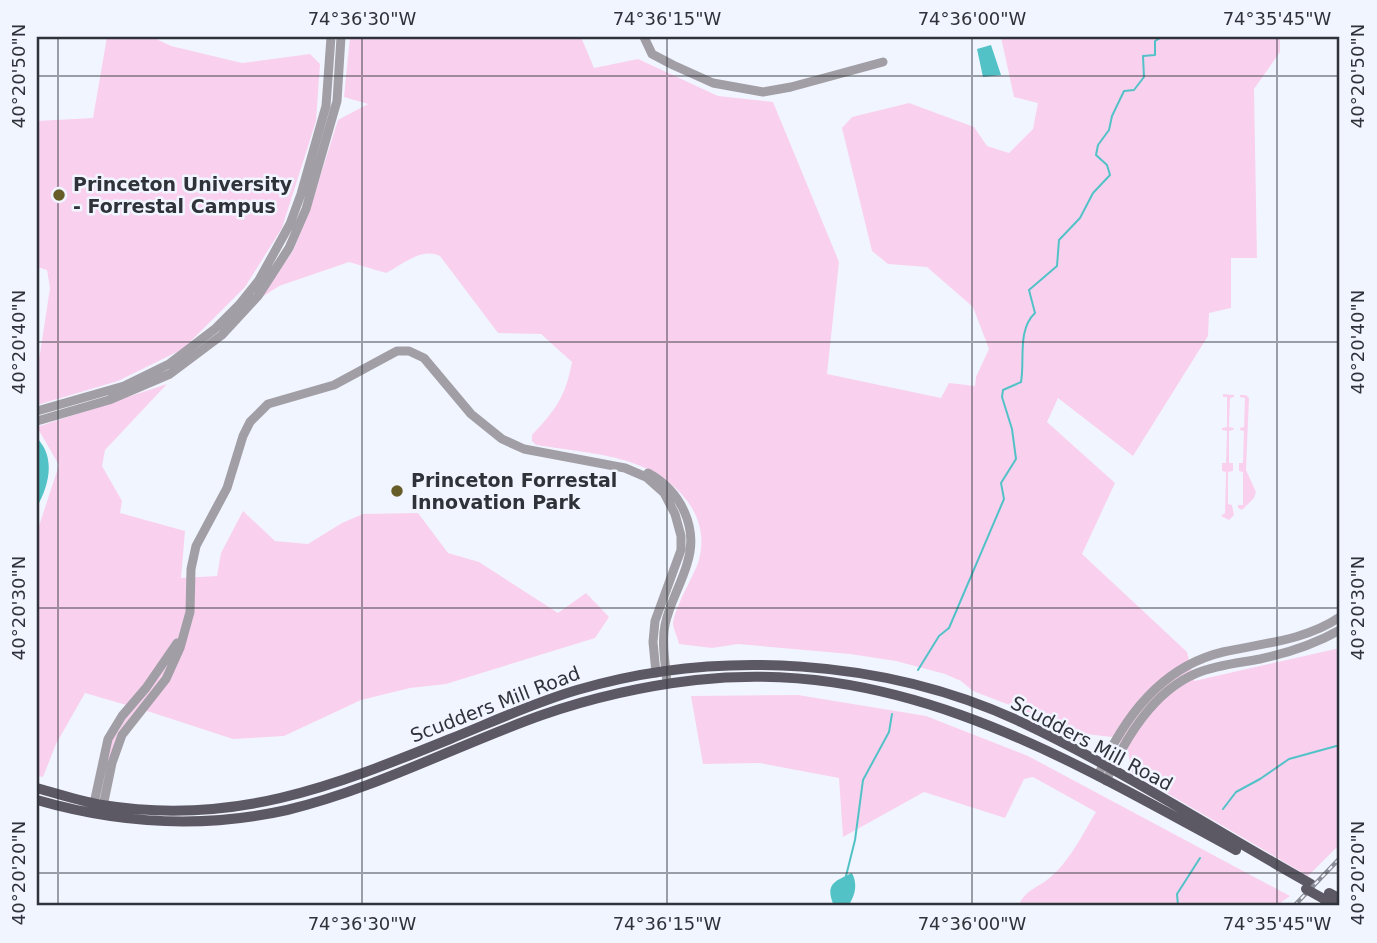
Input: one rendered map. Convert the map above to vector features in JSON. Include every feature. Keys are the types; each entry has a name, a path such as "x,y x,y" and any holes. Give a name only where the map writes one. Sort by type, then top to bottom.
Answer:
{"main road":[{"name":"Scudders Mill Road","path":"37,788 97,810 219,809 262,803 307,792 374,769 566,693 661,672 733,665 804,667 924,688 1005,715 1107,767 1326,896 1337,906"},
{"name":"Scudders Mill Road","path":"37,800 141,821 204,822 287,810 359,787 542,715 587,701 700,680 768,678 815,681 915,698 985,722 1027,740 1308,886"},
{"name":"Scudders Mill Road","path":"1326,896 1340,899"}],"street":[{"path":"37,411 124,386 169,364 216,328 259,280 290,224 304,184 326,106 331,37"},
{"path":"37,421 109,400 170,374 222,335 258,296 289,248 306,209 337,101 341,37"},
{"path":"644,37 652,54 673,65 713,83 763,92 883,62"},
{"path":"97,810 110,778 116,748 122,735 136,714 162,685 186,629 190,612 191,569 196,546 227,488 250,422 268,404 334,385 390,353 409,351 424,358 471,414 502,439 524,449 613,465 646,477 664,493 671,504 680,532 678,561 654,626 661,672 667,684"},
{"path":"1102,779 1131,716 1157,686 1186,665 1222,653 1289,640 1340,617"},
{"path":"97,810 108,739 186,629"},
{"path":"1107,767 1145,714 1165,694 1187,678 1220,666 1293,650 1340,630"},
{"path":"153,679 162,685"}],"shaded area":[{"path":"107,37 152,37 171,46 242,63 310,54 320,64 316,121 282,228 245,287 183,349 118,381 37,405 37,373 50,288 47,270 37,267 37,121 93,118"},
{"path":"350,37 581,37 594,68 638,59 718,96 773,102 839,262 827,374 941,398 949,383 975,386 976,377 989,349 973,307 927,267 888,264 872,251 842,128 852,117 909,103 974,127 987,146 1009,153 1033,129 1038,103 1014,97 1001,37 1280,37 1280,52 1254,89 1257,258 1231,258 1231,308 1209,313 1208,336 1133,456 1058,398 1047,422 1115,483 1082,554 1187,652 1194,681 1340,648 1340,844 1308,876 1131,772 1128,750 1112,737 1085,734 1087,744 1033,714 973,691 961,681 945,674 896,661 850,654 738,644 712,648 679,644 673,625 674,616 698,563 701,547 696,516 674,486 639,465 599,454 536,445 532,441 532,435 563,394 572,362 541,334 498,333 440,256 433,254 419,255 386,273 349,262 279,286 259,299 293,251 310,209 338,120 368,104 344,97"},
{"path":"167,384 105,450 102,466 122,501 120,513 185,531 181,578 217,576 221,553 243,511 275,541 308,544 342,523 363,514 418,513 448,553 479,562 558,613 586,593 609,617 595,638 446,684 410,688 361,700 284,736 233,739 138,708 124,726 107,776 102,776 111,742 133,707 85,693 56,744 43,777 37,776 37,532 59,465 37,427"},
{"path":"1223,394 1234,395 1230,398 1229,427 1234,428 1229,431 1229,463 1233,463 1233,471 1228,472 1228,504 1232,505 1234,515 1229,520 1221,516 1225,513 1226,472 1222,471 1222,463 1226,463 1227,431 1222,430 1227,427 1227,397 1223,397"},
{"path":"1240,395 1249,398 1246,470 1256,492 1254,498 1242,510 1238,508 1238,505 1243,505 1243,472 1239,471 1239,463 1243,463 1244,431 1240,428 1244,427 1245,398"},
{"path":"798,695 926,716 1028,756 1290,896 1276,906 1019,906 1027,894 1062,865 1096,812 1033,777 1024,779 1005,818 924,792 843,837 839,778 760,763 703,764 691,696"}],"water":[{"path":"991,45 1001,75 983,77 977,49"},
{"path":"37,438 47,454 49,472 37,507"},
{"path":"852,873 855,886 848,906 834,906 830,892 833,884"}],"waterway":[{"path":"918,670 939,636 949,628 1004,499 1001,483 1016,459 1012,429 1002,397 1003,390 1021,382 1024,337 1029,320 1035,313 1029,290 1057,266 1059,240 1080,218 1093,193 1110,175 1107,165 1096,155 1098,145 1109,130 1112,116 1124,91 1134,90 1144,77 1143,56 1155,55 1155,41 1162,37"},
{"path":"846,876 855,840 863,780 889,732 892,714"},
{"path":"1223,809 1236,792 1289,759 1340,745"},
{"path":"1178,906 1177,894 1200,858"}],"railway":[{"path":"1294,906 1340,858"}],"place":[{"name":"Princeton University - Forrestal Campus","path":"59,195"},
{"name":"Princeton Forrestal Innovation Park","path":"397,491"}]}
